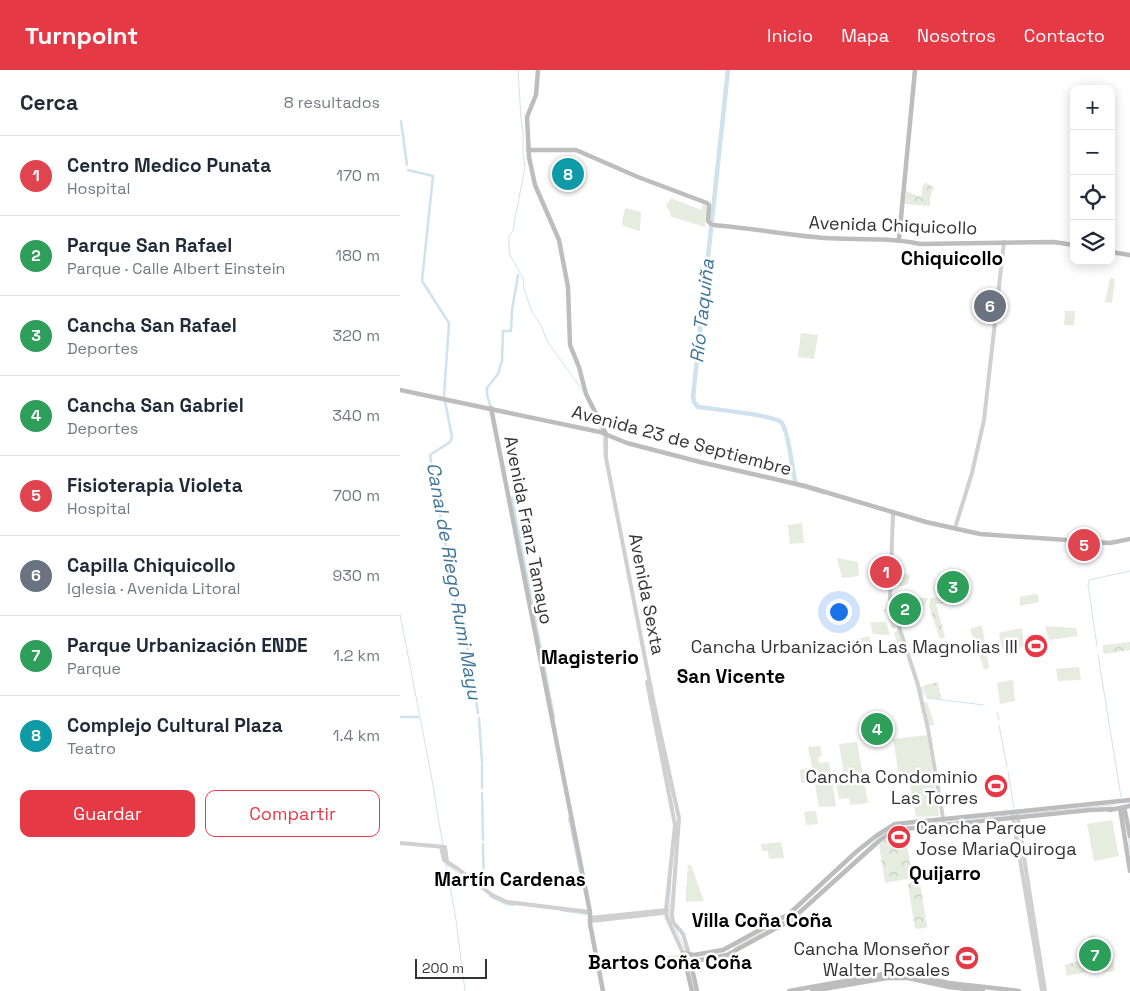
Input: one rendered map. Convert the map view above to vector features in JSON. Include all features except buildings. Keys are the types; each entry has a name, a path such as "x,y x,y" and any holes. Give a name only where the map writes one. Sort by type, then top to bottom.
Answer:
{"main road":[{"path":"538,70 536,95 526,117 528,150 535,184 561,247 568,287 570,345 579,367 586,394 603,433"},
{"path":"899,240 915,70"},
{"name":"Avenida Chiquicollo","path":"528,150 576,150 638,177 707,203 709,205 708,221 713,225 821,238 899,240 920,244 1054,242 1070,244"},
{"path":"1115,253 1130,255"},
{"name":"Avenida 23 de Septiembre","path":"400,390 603,433 627,443 805,486 893,512 983,534 1082,542 1116,543 1130,539"},
{"name":"Avenida Franz Tamayo","path":"491,408 597,945 604,991"},
{"path":"685,953 723,950 789,914 856,852 889,826 901,822 943,818 1112,809 1123,806 1130,800"},
{"path":"688,962 727,955 791,920 894,830 1015,815 1123,806"},
{"path":"1123,806 1130,836"},
{"path":"1123,806 1130,871"},
{"name":"Avenida Sexta","path":"685,953 697,991"},
{"name":"Avenida Sexta","path":"688,962 692,991"},
{"path":"789,991 890,973 907,974 949,983 1019,991"},
{"path":"812,991 888,978 908,978 949,987 982,991"}],"street":[{"path":"955,528 972,473 984,420 1004,242"},
{"name":"Avenida Sexta","path":"603,433 606,458 649,681 674,825 667,918 685,953"},
{"path":"893,512 889,596 918,685 928,728 944,824"},
{"path":"1015,815 1044,991"},
{"path":"400,843 441,847 444,860 492,895 507,902 590,912"},
{"name":"Avenida Sexta","path":"669,909 673,922 684,934 685,953"},
{"path":"591,920 663,913 669,909"}],"green space":[{"path":"925,182 934,188 930,196 930,206 905,204 906,191 921,197"},
{"path":"671,198 701,210 703,204 706,205 705,227 669,216 671,214 666,205"},
{"path":"625,208 641,212 640,231 623,226 622,221"},
{"path":"1110,278 1115,279 1112,303 1105,302"},
{"path":"1065,311 1075,311 1074,325 1064,325"},
{"path":"801,333 818,335 814,359 798,357"},
{"path":"802,523 804,543 790,544 788,525"},
{"path":"837,558 858,562 859,576 842,578"},
{"path":"894,572 910,575 908,583 903,586 893,587"},
{"path":"1038,595 1039,602 1020,606 1020,597"},
{"path":"957,597 958,602 936,604 945,637 940,639 929,606 931,598"},
{"path":"893,598 928,598 925,605 900,614"},
{"path":"883,609 892,610 897,628 892,628 888,615 889,611 887,610 884,613"},
{"path":"870,622 886,622 890,635 873,634"},
{"path":"982,625 989,668 984,669 970,629"},
{"path":"1045,626 1076,628 1078,636 1049,640"},
{"path":"1022,628 1024,646 1002,649 999,633"},
{"path":"898,630 907,654 898,654 897,652 901,653 902,650 899,648 894,633"},
{"path":"869,636 871,642 847,648 846,642"},
{"name":"Cancha Urbanización Las Magnolias III","path":"1045,638 1047,651 1028,653 1026,641"},
{"path":"1130,642 1130,650 1105,654 1103,652 1103,645"},
{"path":"1079,667 1081,680 1058,681 1056,669"},
{"path":"1013,680 1015,701 1000,704 997,683"},
{"path":"938,682 941,699 927,698 922,686"},
{"path":"924,702 927,702 935,726 929,725"},
{"path":"888,723 890,736 863,739 861,728"},
{"path":"927,735 939,816 916,817 908,774 899,775 893,739"},
{"path":"857,742 868,803 850,805 849,798 839,799 835,776 844,774 839,744"},
{"path":"820,746 822,756 818,757 819,763 829,762 836,806 819,807 808,747"},
{"path":"808,768 810,783 801,783 800,770"},
{"path":"816,811 818,824 806,825 804,812"},
{"path":"1112,820 1119,856 1094,861 1087,824"},
{"path":"905,830 912,878 885,883 879,845 895,831"},
{"path":"781,842 784,858 769,859 768,851 762,851 761,844"},
{"path":"687,865 691,865 704,901 686,902 687,871 689,870"},
{"path":"918,881 920,883 927,926 926,928 917,929 915,928 908,885"},
{"path":"785,919 787,920 735,949 733,947"},
{"path":"1094,935 1101,957 1112,957 1115,971 1092,973 1090,971 1067,976 1065,965 1089,958 1088,937"},
{"name":"Cancha Monseñor Walter Rosales","path":"973,948 976,963 962,966 960,951"},
{"path":"679,955 682,958 679,962 656,965 653,962 655,957"}],"waterway":[{"path":"518,70 525,167 513,231 509,236 510,255 523,278 524,289 532,312 541,325 547,341 583,391"},
{"name":"Río Taquiña","path":"728,70 693,397 698,407 768,417 782,423 789,443 795,480"},
{"name":"Canal de Riego Rumi Mayu","path":"401,121 407,165"},
{"name":"Canal de Riego Rumi Mayu","path":"408,170 433,176 422,281 449,323 444,396"},
{"path":"490,405 487,388 498,374 502,361 503,331 511,331 512,310 518,275"},
{"name":"Canal de Riego Rumi Mayu","path":"445,401 452,437 450,442 430,455 460,630 465,632 478,713"},
{"path":"597,421 600,429"},
{"path":"603,436 604,457"},
{"path":"796,486 824,494"},
{"path":"512,498 554,717"},
{"path":"894,527 895,515"},
{"path":"1097,646 1088,585 1089,580 1130,571"},
{"path":"400,614 443,846"},
{"path":"1098,655 1121,797"},
{"path":"913,665 919,683"},
{"path":"921,687 924,696"},
{"path":"927,698 984,705"},
{"path":"997,712 999,720"},
{"path":"400,717 418,717"},
{"name":"Canal de Riego Rumi Mayu","path":"479,718 482,762"},
{"path":"999,725 1007,767"},
{"name":"Canal de Riego Rumi Mayu","path":"482,764 482,788"},
{"path":"1008,772 1014,808"},
{"path":"668,776 673,807"},
{"name":"Canal de Riego Rumi Mayu","path":"482,793 483,840"},
{"path":"1020,814 1115,805"},
{"path":"947,821 1010,815"},
{"path":"569,818 581,875"},
{"path":"932,822 941,822"},
{"path":"814,897 883,834"},
{"path":"1128,836 1130,850"},
{"name":"Canal de Riego Rumi Mayu","path":"483,844 484,887"},
{"path":"446,864 456,920 465,991"},
{"path":"446,864 479,888"},
{"path":"671,881 669,916 686,951"},
{"name":"Canal de Riego Rumi Mayu","path":"490,896 507,904 514,905"},
{"name":"Canal de Riego Rumi Mayu","path":"561,910 589,914 588,912"}],"place":[{"name":"Complejo Cultural Plaza","path":"568,174"},
{"name":"Capilla Chiquicollo","path":"990,306"},
{"name":"Fisioterapia Violeta","path":"1084,545"},
{"name":"Centro Medico Punata","path":"886,572"},
{"name":"Cancha San Rafael","path":"953,587"},
{"name":"Parque San Rafael","path":"905,609"},
{"name":"Cancha Urbanización Las Magnolias III","path":"1036,646"},
{"name":"Cancha San Gabriel","path":"877,729"},
{"name":"Cancha Condominio Las Torres","path":"996,786"},
{"name":"Cancha Parque Jose MariaQuiroga","path":"899,837"},
{"name":"Parque Urbanización ENDE","path":"1095,955"},
{"name":"Cancha Monseñor Walter Rosales","path":"967,958"}],"district":[{"name":"Chiquicollo","path":"952,258"},
{"name":"Magisterio","path":"590,657"},
{"name":"San Vicente","path":"731,676"},
{"name":"Quijarro","path":"945,873"},
{"name":"Martín Cardenas","path":"510,879"},
{"name":"Villa Coña Coña","path":"762,920"},
{"name":"Bartos Coña Coña","path":"670,962"}]}
